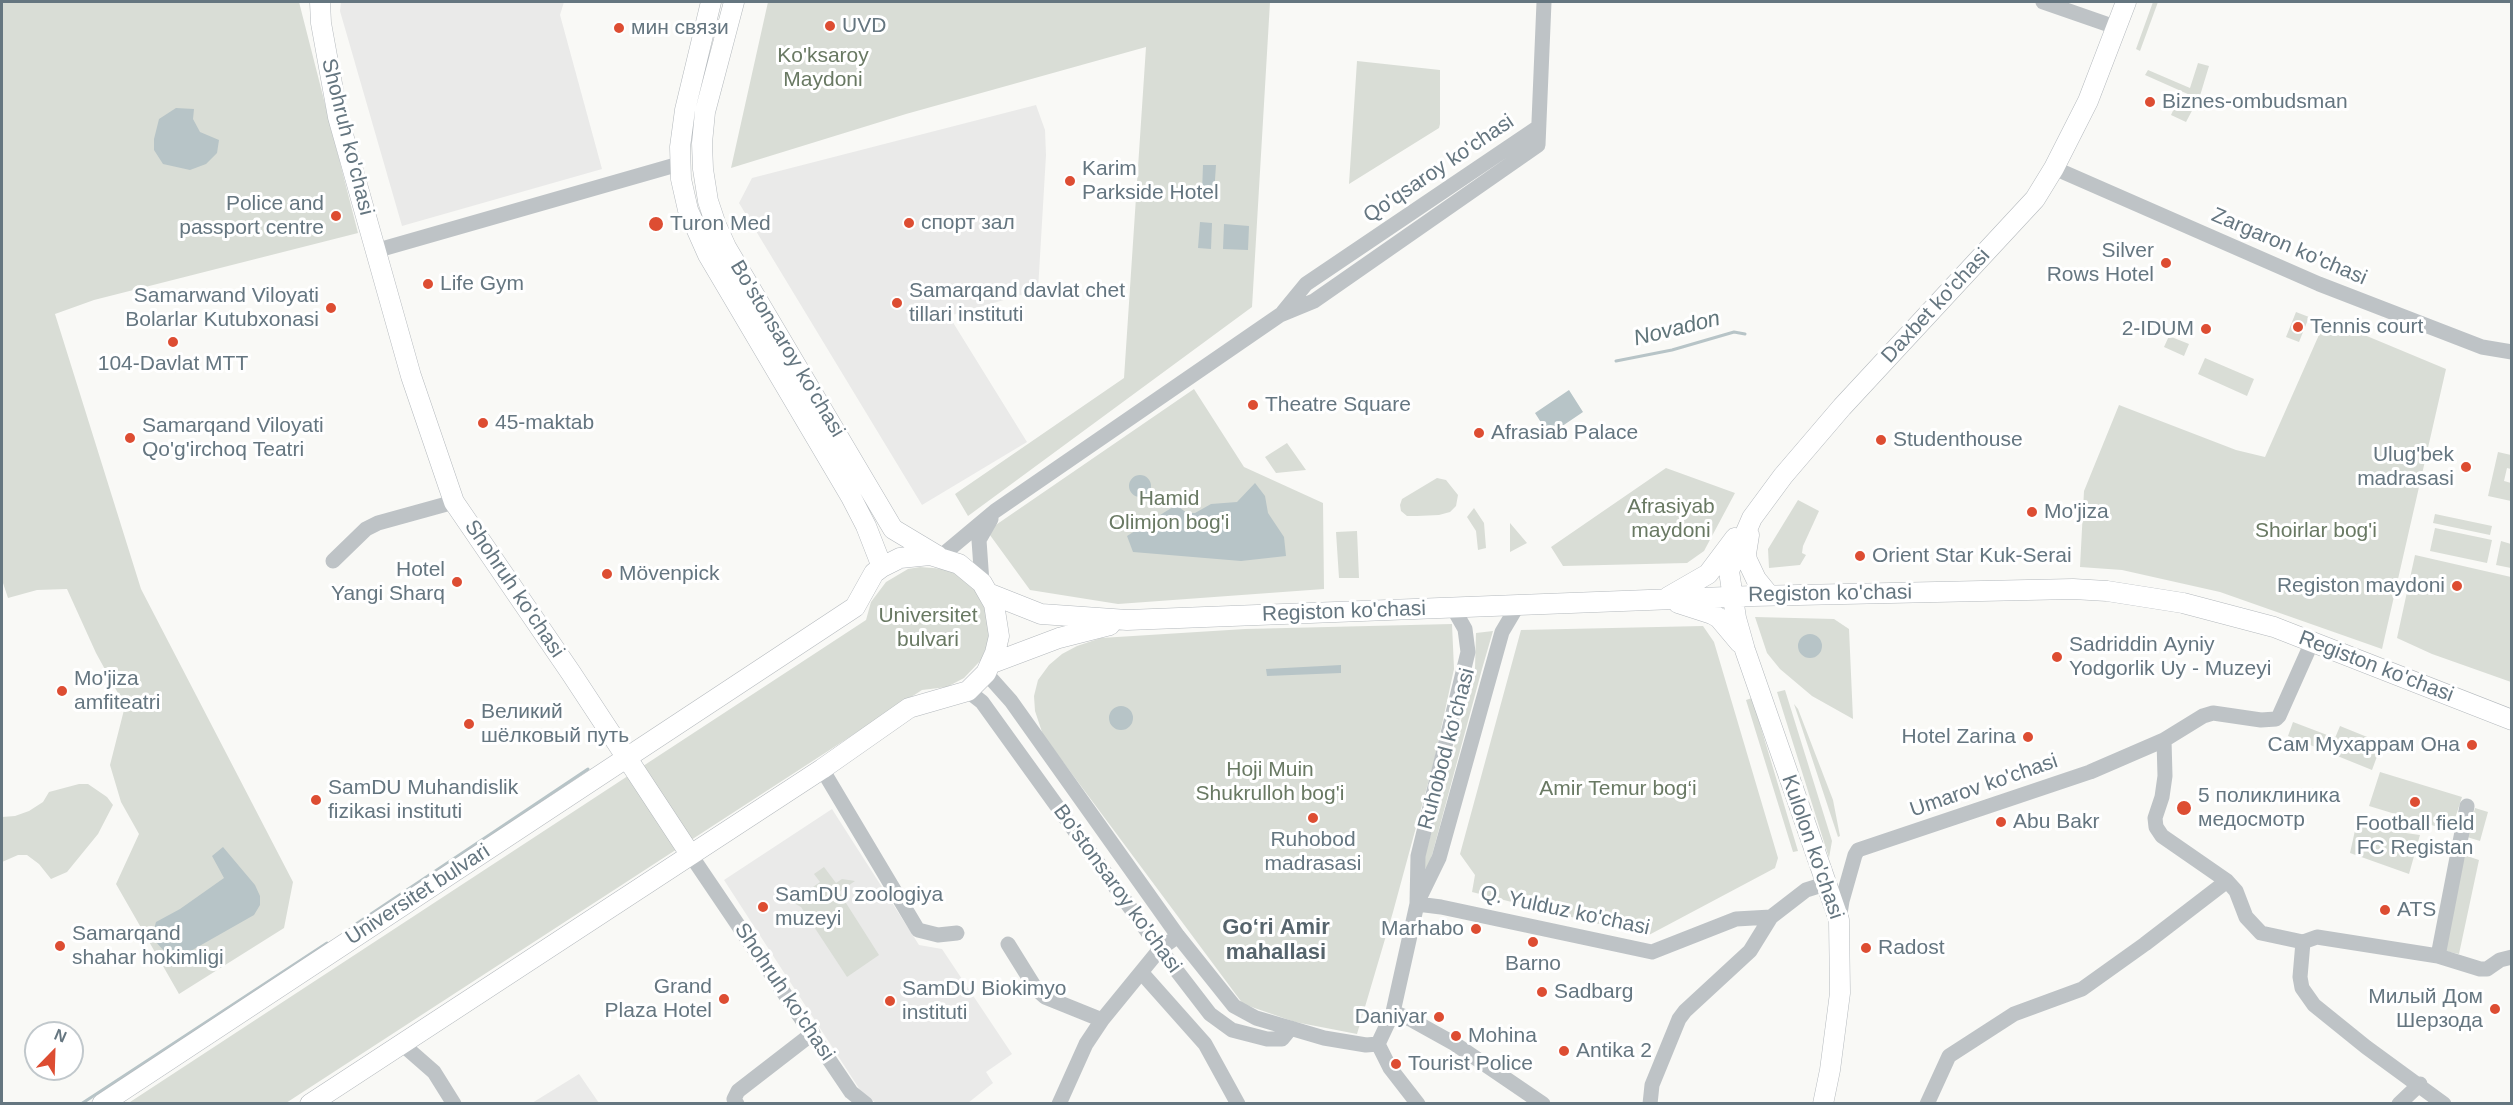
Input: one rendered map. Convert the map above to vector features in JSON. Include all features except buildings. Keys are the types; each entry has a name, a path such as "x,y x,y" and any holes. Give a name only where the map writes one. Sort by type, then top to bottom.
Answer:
{"main road":[{"name":"Shohruh ko'chasi","path":"320,2 321,23 338,117 417,398 454,502 690,854"},
{"name":"Bo'stonsaroy ko'chasi","path":"711,2 685,110 679,164 688,210 708,255 866,526 882,567"},
{"name":"Bo'stonsaroy ko'chasi","path":"734,2 705,112 702,142 708,201 716,225 726,247 893,529 940,557 960,564 985,588"},
{"name":"Daxbet ko'chasi","path":"1732,596 1729,571 1752,518 1783,476 1842,408 2023,214 2054,168 2088,101 2118,28 2126,2"},
{"path":"1752,518 1747,560 1756,579 1769,596"},
{"path":"1664,599 1707,574 1752,518"},
{"path":"855,607 864,560 866,526"},
{"path":"855,607 874,573 882,567 910,556 940,557"},
{"path":"310,1104 822,769 909,708 968,691 988,668 996,653 999,636 996,612 985,588"},
{"name":"Registon ko'chasi","path":"985,588 1041,614 1127,620 1732,596 2073,589 2107,591 2183,603 2274,627 2511,720"},
{"name":"Kulolon ko'chasi","path":"1732,596 1745,650 1839,920 1840,993 1823,1104"},
{"path":"1664,599 1719,618 1745,650"},
{"name":"Universitet bulvari","path":"102,1104 855,607"},
{"name":"Registon ko'chasi","path":"988,668 1059,638 1127,620"}],"street":[{"name":"Qo'qsaroy ko'chasi","path":"940,557 995,511 1280,315 1314,301 1538,145 1544,2"},
{"path":"2043,2 2118,28"},
{"path":"375,251 679,164"},
{"name":"Zargaron ko'chasi","path":"2054,168 2319,284 2481,348 2511,352"},
{"path":"333,561 366,528 454,502"},
{"name":"Qo'qsaroy ko'chasi","path":"985,588 979,540 995,511"},
{"name":"Ruhobod ko'chasi","path":"1417,904 1439,858 1502,632 1518,605"},
{"name":"Ruhobod ko'chasi","path":"1378,1044 1393,1012 1417,904 1418,856 1468,652 1465,628 1453,608"},
{"name":"Umarov ko'chasi","path":"1839,920 1854,855 1858,850 2090,772 2164,740 2186,725 2214,712 2261,720 2276,719 2312,642"},
{"name":"Bo'stonsaroy ko'chasi","path":"988,668 1178,936 1234,1006 1256,1018 1291,1028 1343,1041 1366,1045 1378,1044"},
{"name":"Bo'stonsaroy ko'chasi","path":"968,691 982,702 1160,949 1210,1014 1232,1030 1274,1039 1281,1039 1291,1028"},
{"path":"2164,740 2164,776 2162,797 2155,818 2156,827 2162,836 2227,881 2236,891 2246,917 2255,928 2270,935 2303,942 2317,937 2438,956 2480,969 2487,969 2500,960 2511,957"},
{"path":"822,769 918,930 938,935 957,933"},
{"path":"2438,956 2467,806"},
{"name":"Shohruh ko'chasi","path":"690,854 851,1092 866,1104"},
{"path":"1928,1104 1949,1056 2014,1014 2082,989 2227,881"},
{"path":"1650,1104 1652,1085 1679,1019 1685,1011 1750,951 1771,917 1806,890 1825,884"},
{"name":"Q. Yulduz ko'chasi","path":"1417,904 1441,907 1652,952 1736,919 1771,917"},
{"path":"1059,1104 1086,1044 1102,1020 1160,949 1178,936"},
{"path":"2303,942 2300,977 2302,988 2314,1005 2366,1047 2420,1084 2444,1104"},
{"path":"1008,944 1036,989 1045,998 1102,1020"},
{"path":"1141,972 1205,1044 1238,1104"},
{"path":"1393,1012 1455,1044 1543,1104"},
{"path":"737,1104 734,1099 738,1090 813,1033"},
{"path":"402,1044 434,1072 454,1104"},
{"path":"1378,1044 1390,1068 1418,1104"},
{"path":"2399,1104 2420,1084"}],"shaded area":[{"path":"341,2 564,2 560,15 602,169 402,226 340,11"},
{"name":"Samarqand davlat chet tillari instituti","path":"1036,105 1045,130 1046,155 1038,290 949,316 1027,442 922,505 739,203 752,178"},
{"path":"176,108 194,109 193,119 200,132 219,140 217,153 206,164 190,170 163,164 154,150 159,119"},
{"path":"1203,165 1216,165 1214,194 1202,193"},
{"path":"1200,222 1212,223 1211,249 1198,248"},
{"path":"1224,224 1249,226 1248,250 1223,249"},
{"path":"1569,390 1583,412 1549,435 1535,413"},
{"path":"1140,475 1148,478 1151,486 1148,494 1140,497 1132,494 1129,486 1132,478"},
{"path":"1255,483 1265,496 1268,513 1284,537 1286,556 1241,561 1133,552 1127,536 1176,505 1187,513 1195,513 1211,504 1237,502"},
{"path":"1810,634 1819,637 1822,646 1819,655 1810,658 1801,655 1798,646 1801,637"},
{"path":"1341,665 1341,673 1267,676 1266,669"},
{"path":"1121,706 1130,709 1133,718 1130,727 1121,730 1112,727 1109,718 1112,709"},
{"name":"SamDU Biokimyo instituti","path":"832,809 919,945 942,949 1012,1054 986,1072 993,1083 968,1103 876,1103 862,1093 724,880"},
{"path":"223,847 255,885 260,896 260,905 254,915 173,961 156,942 153,933 156,922 180,909 224,878 212,856"},
{"path":"579,1074 599,1103 532,1103"}],"green space":[{"path":"2,2 299,2 358,233 94,300 55,314 141,589 293,882 284,928 179,994 116,884 139,834 121,802 110,765 125,706 96,653 67,589 37,590 8,598 2,580"},
{"name":"Ko'ksaroy Maydoni","path":"768,2 1270,2 1252,307 968,516 955,494 1124,378 1146,47 906,114 731,168"},
{"path":"2153,2 2158,2 2140,51 2136,49"},
{"path":"1357,61 1440,70 1440,124 1439,128 1349,184"},
{"path":"2198,63 2209,66 2199,99 2145,75 2148,70 2190,88"},
{"path":"2179,98 2195,105 2186,122 2171,115"},
{"name":"Tennis court","path":"2296,312 2309,317 2299,342 2286,337"},
{"name":"Shoirlar bog'i","path":"2326,319 2446,369 2382,649 2220,592 2122,570 2080,567 2084,491 2119,405 2236,450 2265,457"},
{"path":"2169,336 2189,344 2184,356 2164,347"},
{"path":"2205,358 2254,379 2247,396 2198,374"},
{"name":"Hamid Olimjon bog'i","path":"1194,389 1244,467 1323,503 1324,589 1118,604 1030,590 987,531"},
{"path":"1287,443 1306,470 1276,473 1265,457"},
{"path":"2498,452 2511,455 2511,469 2507,468 2504,481 2511,483 2511,501 2488,496"},
{"name":"Afrasiyab maydoni","path":"1666,468 1735,493 1704,551 1687,563 1563,566 1551,547"},
{"path":"1437,478 1446,480 1458,495 1456,506 1450,512 1439,515 1407,516 1401,511 1402,499"},
{"path":"1798,500 1819,511 1803,546 1802,553 1806,555 1800,565 1769,568 1768,549"},
{"path":"1474,508 1484,523 1486,548 1478,550 1476,531 1467,517"},
{"path":"2435,514 2492,526 2490,535 2433,523"},
{"path":"1510,523 1527,543 1510,552"},
{"path":"2435,528 2492,540 2487,563 2430,551"},
{"path":"1357,531 1359,578 1339,578 1336,532"},
{"path":"2501,541 2511,544 2511,568 2496,565"},
{"path":"2415,555 2511,577 2511,682 2432,654 2397,638"},
{"name":"Universitet bulvari","path":"920,567 945,569 957,574 972,585 985,606 989,630 988,643 981,660 964,678 947,687 922,690 286,1103 127,1104 866,620 871,602 886,582 908,569"},
{"path":"1755,617 1834,619 1849,629 1853,719 1812,696 1780,669 1767,653"},
{"name":"Hoji Muin Shukrulloh bog'i","path":"1452,624 1454,669 1434,761 1357,1034 1295,1022 1243,1004 1043,735 1035,711 1034,696 1038,680 1049,665 1062,654 1101,638 1245,629"},
{"name":"Amir Temur bog‘i","path":"1703,626 1714,642 1778,858 1775,868 1647,936 1472,892 1475,875 1460,854 1521,630"},
{"path":"1493,631 1428,870 1422,867 1475,668 1476,633"},
{"path":"1785,690 1832,841 1829,858 1777,692"},
{"path":"1752,698 1798,851 1793,852 1746,700"},
{"path":"1794,704 1798,709 1833,800 1840,836 1838,837"},
{"path":"2293,722 2335,738 2340,726 2382,743 2372,770 2288,736"},
{"name":"Football field FC Registan","path":"2380,772 2462,797 2451,831 2369,806"},
{"path":"79,784 88,784 107,797 113,805 98,834 67,872 51,879 39,864 27,855 18,855 2,862 2,817 15,816 29,811 43,802 49,792"},
{"path":"2475,808 2488,812 2480,841 2467,837"},
{"path":"2356,826 2420,835 2409,874 2350,853"},
{"path":"2464,855 2479,860 2459,954 2445,951"},
{"path":"824,867 836,883 842,879 855,881 839,892 879,955 847,977 801,907 792,902 820,882 814,874"}],"waterway":[{"name":"Novadon","path":"1616,361 1672,350 1734,332 1745,334"},
{"path":"356,924 588,769"},
{"path":"81,1104 327,943"}],"place":[{"name":"UVD","path":"830,26"},
{"name":"мин связи","path":"619,28"},
{"name":"Biznes-ombudsman","path":"2150,102"},
{"name":"Karim Parkside Hotel","path":"1070,181"},
{"name":"Police and passport centre","path":"336,216"},
{"name":"спорт зал","path":"909,223"},
{"name":"Turon Med","path":"656,224"},
{"name":"Silver Rows Hotel","path":"2166,263"},
{"name":"Life Gym","path":"428,284"},
{"name":"Samarqand davlat chet tillari instituti","path":"897,303"},
{"name":"Samarwand Viloyati Bolarlar Kutubxonasi","path":"331,308"},
{"name":"Tennis court","path":"2298,327"},
{"name":"2-IDUM","path":"2206,329"},
{"name":"104-Davlat MTT","path":"173,342"},
{"name":"Theatre Square","path":"1253,405"},
{"name":"45-maktab","path":"483,423"},
{"name":"Afrasiab Palace","path":"1479,433"},
{"name":"Samarqand Viloyati Qo'g'irchoq Teatri","path":"130,438"},
{"name":"Studenthouse","path":"1881,440"},
{"name":"Ulug'bek mаdrаsasi","path":"2466,467"},
{"name":"Mo'jiza","path":"2032,512"},
{"name":"Orient Star Kuk-Serai","path":"1860,556"},
{"name":"Mövenpick","path":"607,574"},
{"name":"Hotel Yangi Sharq","path":"457,582"},
{"name":"Registon maydoni","path":"2457,586"},
{"name":"Sadriddin Ayniy Yodgorlik Uy - Muzeyi","path":"2057,657"},
{"name":"Mo'jiza amfiteatri","path":"62,691"},
{"name":"Великий шёлковый путь","path":"469,724"},
{"name":"Hotel Zarina","path":"2028,737"},
{"name":"Сам Мухаррам Она","path":"2472,745"},
{"name":"SamDU Muhandislik fizikasi instituti","path":"316,800"},
{"name":"Football field FC Registan","path":"2415,802"},
{"name":"5 поликлиника медосмотр","path":"2184,808"},
{"name":"Ruhobod madrasasi","path":"1313,818"},
{"name":"Abu Bakr","path":"2001,822"},
{"name":"SamDU zoologiya muzeyi","path":"763,907"},
{"name":"ATS","path":"2385,910"},
{"name":"Marhabo","path":"1476,929"},
{"name":"Barno","path":"1533,942"},
{"name":"Samarqand shahar hokimligi","path":"60,946"},
{"name":"Radost","path":"1866,948"},
{"name":"Sadbarg","path":"1542,992"},
{"name":"Grand Plaza Hotel","path":"724,999"},
{"name":"SamDU Biokimyo instituti","path":"890,1001"},
{"name":"Милый Дом Шерзода","path":"2495,1009"},
{"name":"Daniyar","path":"1439,1017"},
{"name":"Mohina","path":"1456,1036"},
{"name":"Antika 2","path":"1564,1051"},
{"name":"Tourist Police","path":"1396,1064"}],"district":[{"name":"Go‘ri Amir mahallasi","path":"1276,940"}]}
